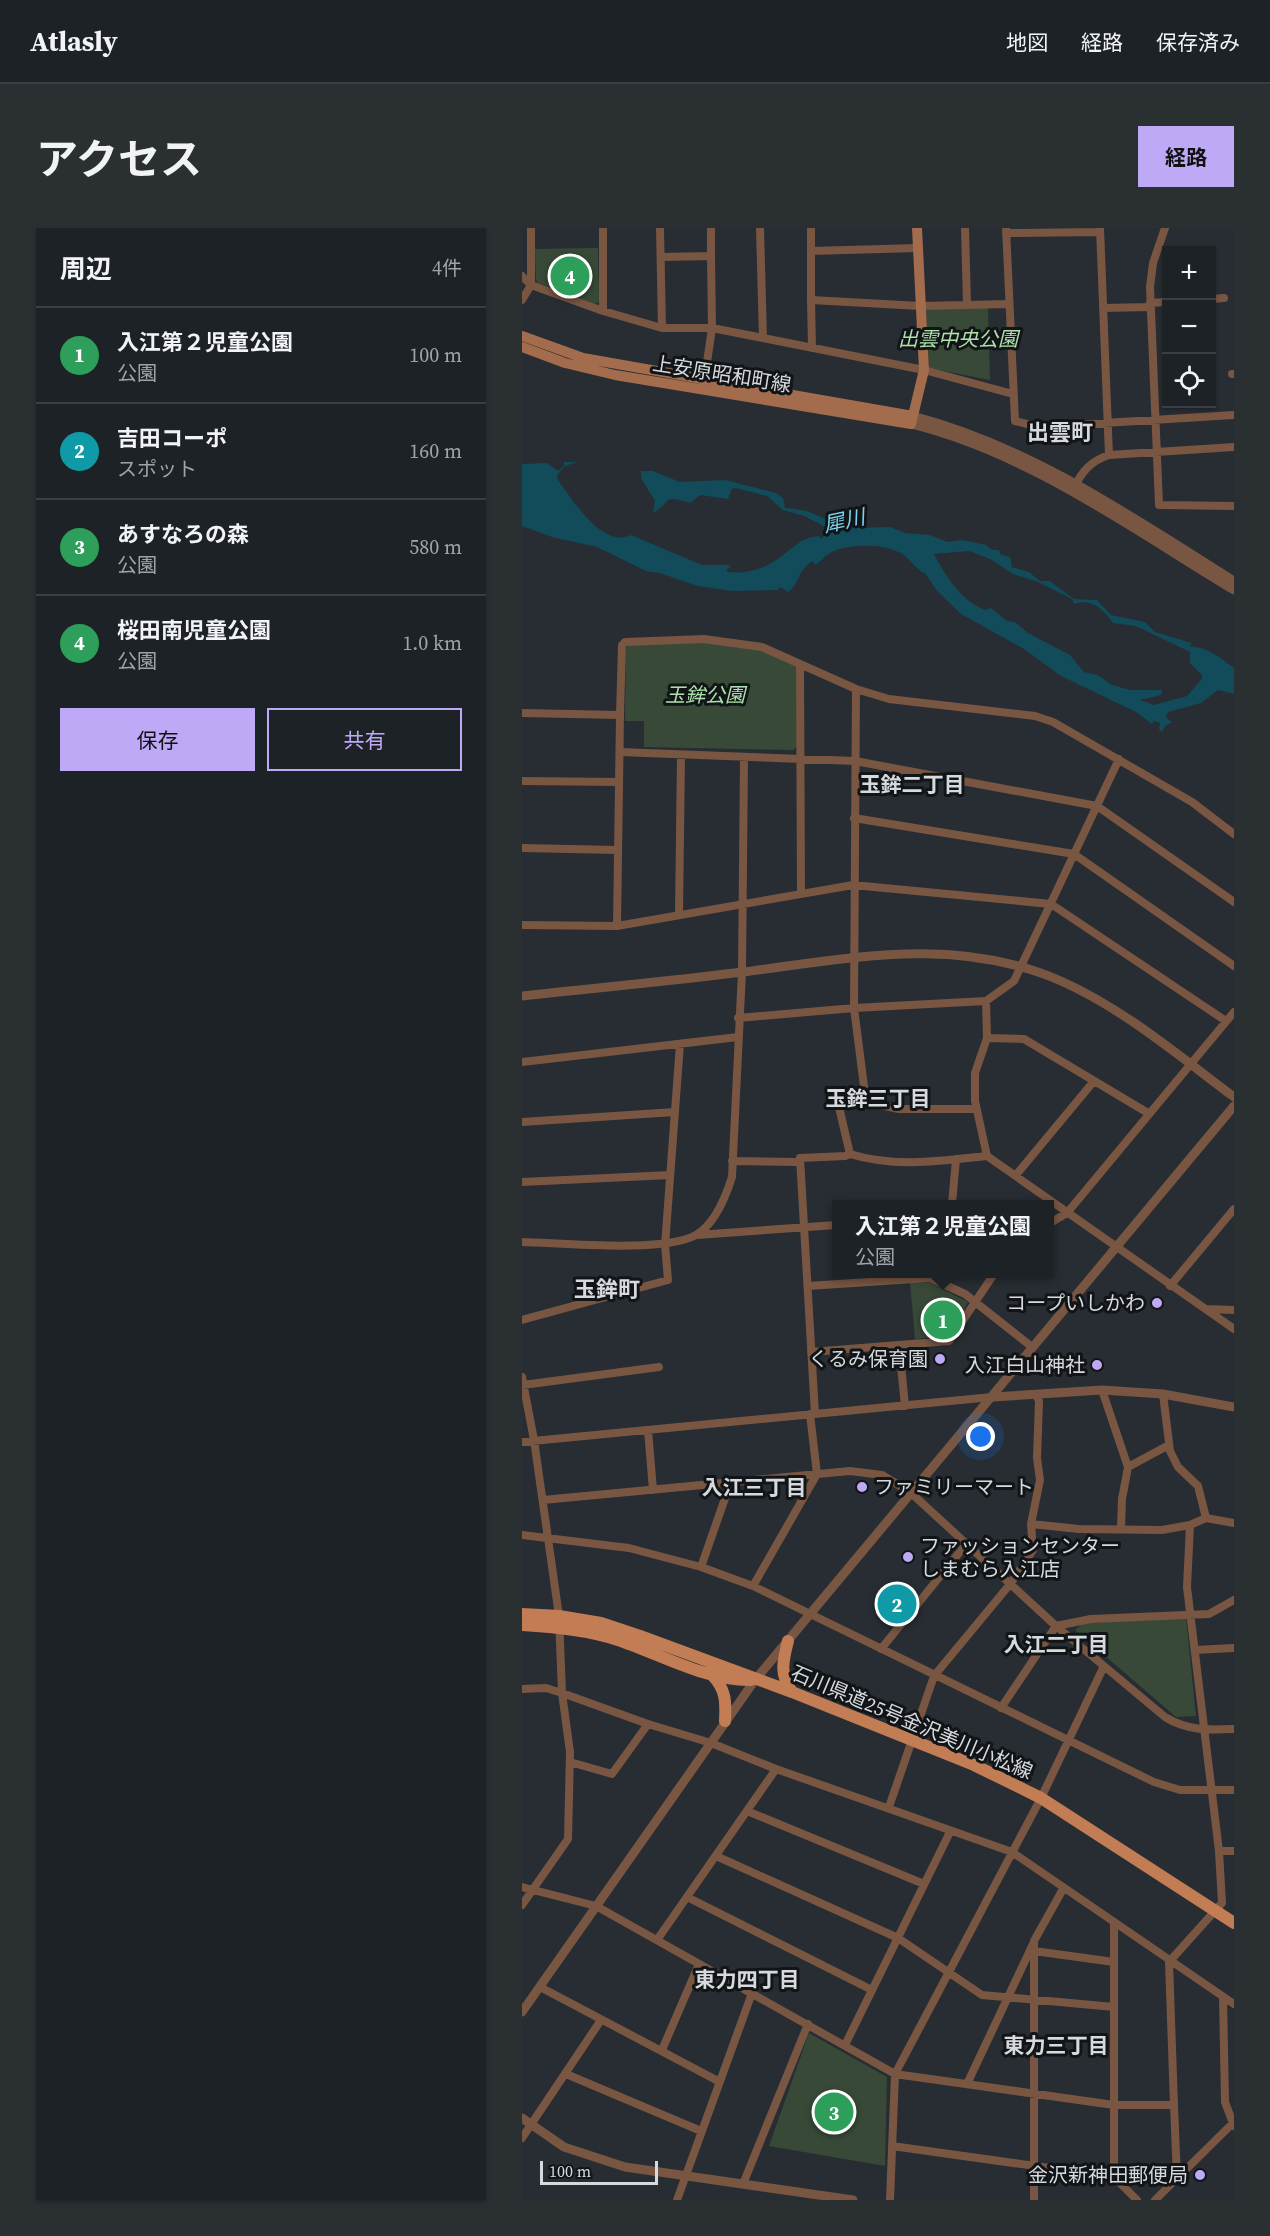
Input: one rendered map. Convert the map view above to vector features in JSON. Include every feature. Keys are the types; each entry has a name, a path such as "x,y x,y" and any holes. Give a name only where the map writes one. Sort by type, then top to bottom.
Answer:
{"main road":[{"path":"912,420 924,370 917,228"},
{"name":"上安原昭和町線","path":"522,336 583,358 704,385"},
{"name":"上安原昭和町線","path":"522,347 591,370 704,385 912,420"},
{"name":"石川県道25号金沢美川小松線","path":"522,1614 559,1622 615,1639 710,1674 733,1680 755,1680"},
{"name":"石川県道25号金沢美川小松線","path":"522,1625 559,1622 601,1623 732,1669 974,1765 1041,1798 1234,1923"},
{"path":"788,1641 781,1667 782,1677 792,1692"},
{"path":"710,1674 720,1684 725,1696 725,1721"}],"street":[{"path":"522,300 531,285 531,228"},
{"path":"603,228 603,311"},
{"path":"660,228 662,328"},
{"path":"704,385 712,328 711,228"},
{"path":"760,228 763,338"},
{"path":"811,228 812,348"},
{"path":"965,228 967,305"},
{"path":"1162,229 1153,263 1150,305 1159,505 1234,506"},
{"path":"1109,455 1106,423 1100,230 1006,231 1015,421 1039,427 1106,423 1155,420 1234,415"},
{"path":"811,251 918,248"},
{"path":"661,257 711,256"},
{"path":"522,276 531,285 603,311 662,328 712,328 924,370 1012,394"},
{"path":"1216,299 1224,298"},
{"path":"811,300 920,306 1009,304"},
{"path":"1103,308 1162,303"},
{"path":"912,420 1075,488 1234,581"},
{"path":"1075,488 1081,474 1095,460 1109,455 1234,447"},
{"path":"1075,488 1234,590"},
{"path":"617,926 620,715 622,645 625,642 704,639 762,647 856,689 890,699 1035,716 1053,722 1192,802 1234,834"},
{"path":"800,664 801,893"},
{"path":"856,689 854,1008 866,1102"},
{"path":"522,713 620,715"},
{"path":"620,752 855,761 1097,806 1234,902"},
{"path":"679,915 681,755"},
{"path":"697,1235 710,1224 727,1192 732,1177 742,972 744,757"},
{"path":"738,1018 854,1008 986,1001 1014,981 1022,968 1119,759"},
{"path":"522,781 619,782"},
{"path":"854,818 1074,854 1234,966"},
{"path":"522,848 618,850"},
{"path":"522,925 617,926 854,885 1052,904 1226,1021"},
{"path":"522,996 742,972 854,957 938,952 958,954 1022,968 1060,981 1110,1007 1234,1097"},
{"path":"986,1001 987,1038 975,1073 976,1109 987,1156"},
{"path":"1054,1221 1067,1213 1234,1012"},
{"path":"522,1062 738,1037"},
{"path":"987,1038 1024,1040 1148,1113"},
{"path":"522,1320 668,1280 665,1245 680,1044"},
{"path":"1016,1174 1094,1081"},
{"path":"850,1154 838,1103 866,1102 899,1109 976,1109"},
{"path":"522,2012 755,1680 809,1612 993,1397 1032,1347 1234,1106"},
{"path":"522,1122 675,1112"},
{"path":"753,1586 817,1474 800,1158 850,1154 870,1160 915,1163 987,1156 1016,1174 1050,1200"},
{"path":"952,1200 956,1159"},
{"path":"732,1161 799,1162"},
{"path":"522,1182 670,1175"},
{"path":"1054,1203 1234,1329"},
{"path":"1170,1286 1234,1209"},
{"path":"522,1242 665,1245 697,1235 832,1225"},
{"path":"808,1286 930,1278 948,1284 1032,1347"},
{"path":"812,1352 949,1341 992,1278"},
{"path":"1206,1310 1234,1310"},
{"path":"899,1345 905,1406"},
{"path":"522,1905 568,1839 570,1762 562,1693 559,1622 534,1440 523,1387 659,1367"},
{"path":"522,1442 993,1397 1102,1390 1163,1394 1234,1407"},
{"path":"1102,1390 1128,1467 1122,1499 1121,1528"},
{"path":"1163,1394 1169,1445 1178,1467 1198,1486 1206,1518"},
{"path":"889,1807 934,1676 1011,1583 1033,1550 1032,1524 1040,1480 1037,1458 1039,1401 1036,1395"},
{"path":"648,1430 653,1490"},
{"path":"1128,1467 1169,1445"},
{"path":"543,1500 817,1474 867,1471 882,1475 910,1492 1056,1626 1165,1717 1181,1727 1204,1730 1234,1729"},
{"path":"701,1567 730,1484"},
{"path":"1032,1524 1079,1529 1162,1530 1190,1525 1206,1518 1234,1523"},
{"path":"1177,2179 1169,1962 1222,1903 1219,1851 1187,1587 1190,1525"},
{"path":"522,1534 629,1548 701,1567 753,1586 809,1612 934,1676 1154,1782 1180,1790 1234,1790"},
{"path":"881,1649 967,1543"},
{"path":"1001,1708 1056,1626 1091,1619 1209,1614 1234,1600"},
{"path":"1195,1650 1234,1648"},
{"path":"890,2200 895,2074 1041,1798 1104,1666"},
{"path":"522,1689 546,1688 562,1693 648,1724 711,1743 776,1769 1012,1852 1169,1962 1234,2004"},
{"path":"570,1762 612,1774 648,1724"},
{"path":"657,1940 776,1769"},
{"path":"747,1811 924,1884"},
{"path":"844,2045 950,1832"},
{"path":"1219,1851 1234,1851"},
{"path":"716,1856 898,1938 950,1971 982,1995 1114,2007"},
{"path":"522,1887 596,1906 895,2074 1114,2105 1174,2105"},
{"path":"967,2084 1034,1941 1063,1889"},
{"path":"687,1897 872,1990"},
{"path":"1114,1923 1114,2177"},
{"path":"1034,1941 1034,2200"},
{"path":"1034,1951 1114,1962"},
{"path":"662,2050 699,1964"},
{"path":"540,1987 720,2082"},
{"path":"677,2200 752,1993"},
{"path":"1155,2200 1233,2124 1225,2102 1223,1997"},
{"path":"522,2138 601,2020"},
{"path":"743,2184 808,2024"},
{"path":"566,2074 701,2131"},
{"path":"522,2118 564,2147 625,2167 853,2200"},
{"path":"892,2146 1114,2177 1137,2200"}],"green space":[{"path":"598,248 599,302 595,304 538,283 536,280 535,249"},
{"name":"出雲中央公園","path":"988,307 990,380 929,368 926,309"},
{"name":"玉鉾公園","path":"705,642 760,649 796,665 797,747 793,750 644,747 644,721 625,721 626,648 629,644"},
{"path":"910,1282 930,1283 968,1302 949,1336 915,1339"},
{"path":"1186,1618 1196,1716 1176,1717 1075,1630 1084,1623"},
{"path":"809,2033 887,2077 885,2166 769,2146"}],"water":[{"name":"犀川","path":"564,462 578,462 565,466 557,475 558,480 589,520 599,529 609,535 620,537 631,535 702,565 731,566 726,570 728,572 750,571 764,567 804,540 819,536 821,539 831,530 804,516 783,510 767,496 736,488 732,489 728,499 700,495 690,503 671,499 653,513 655,501 641,478 641,471 653,471 680,482 726,480 776,493 783,498 785,508 808,512 839,526 852,513 849,528 890,527 905,533 929,535 948,542 962,540 986,545 992,550 999,550 1001,555 1010,557 1012,567 1029,572 1040,581 1050,581 1074,599 1097,600 1111,615 1145,622 1155,632 1192,643 1189,646 1207,650 1218,656 1234,668 1234,694 1218,690 1201,703 1168,712 1166,717 1172,722 1165,726 1162,732 1159,729 1160,723 1154,721 1152,724 1136,712 1061,676 1024,649 961,614 937,591 925,573 905,556 889,549 857,546 830,553 815,565 813,561 808,565 788,592 780,587 778,590 733,591 697,586 660,573 646,571 597,547 552,537 522,526 522,464 547,463 558,471 564,466","holes":["969,551 990,559 1013,574 1038,582 1072,599 1074,604 1086,602 1096,606 1113,623 1136,626 1190,652 1190,663 1202,675 1202,679 1187,696 1154,705 1140,700 1161,695 1162,690 1130,690 1112,685 1098,675 1084,672 1070,655 1028,633 1015,622 1007,621 991,608 985,610 968,600 949,579 934,554"]}],"place":[{"name":"桜田南児童公園","path":"570,276"},
{"name":"コープいしかわ","path":"1157,1303"},
{"name":"入江第２児童公園","path":"943,1320"},
{"name":"くるみ保育園","path":"940,1359"},
{"name":"入江白山神社","path":"1097,1365"},
{"name":"ファミリーマート","path":"862,1487"},
{"name":"ファッションセンター しまむら入江店","path":"908,1557"},
{"name":"吉田コーポ","path":"897,1604"},
{"name":"あすなろの森","path":"834,2112"},
{"name":"金沢新神田郵便局","path":"1200,2175"}],"district":[{"name":"出雲町","path":"1060,432"},
{"name":"玉鉾二丁目","path":"912,785"},
{"name":"玉鉾三丁目","path":"878,1099"},
{"name":"玉鉾町","path":"607,1289"},
{"name":"入江三丁目","path":"754,1488"},
{"name":"入江二丁目","path":"1056,1645"},
{"name":"東力四丁目","path":"747,1980"},
{"name":"東力三丁目","path":"1056,2046"}]}
